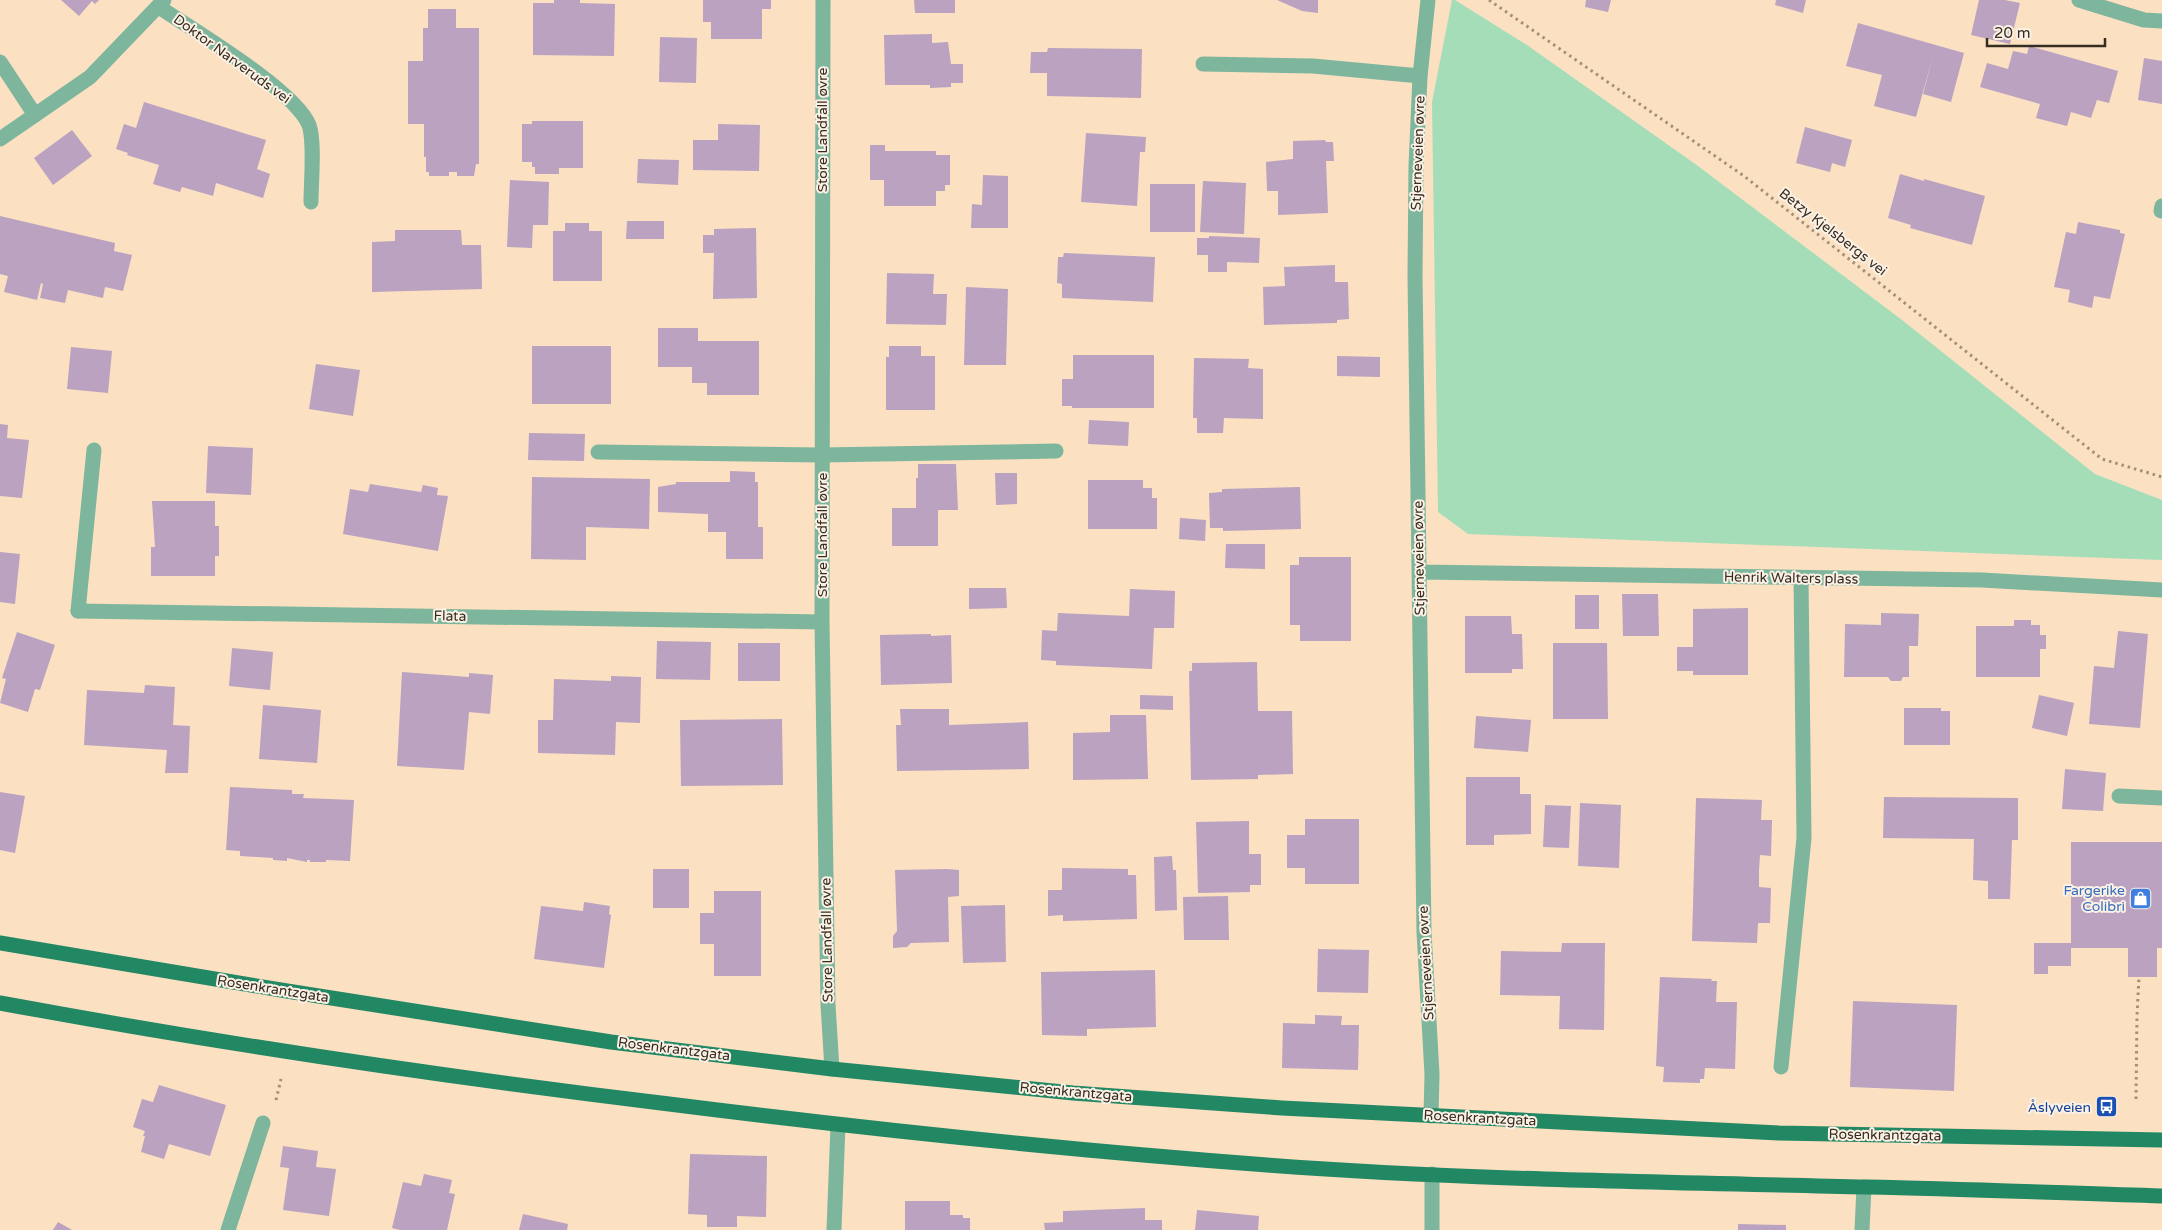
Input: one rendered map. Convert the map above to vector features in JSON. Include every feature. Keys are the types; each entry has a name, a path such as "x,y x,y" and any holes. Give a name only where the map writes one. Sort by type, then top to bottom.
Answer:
{"main road":[{"name":"Rosenkrantzgata","path":"0,943 611,1042 832,1069 1160,1100 1430,1116 1779,1133 2162,1140"},
{"path":"0,1003 286,1053 517,1086 838,1125 1088,1150 1262,1164 1432,1174 1715,1185 1864,1187 2162,1196"}],"street":[{"name":"Store Landfall øvre","path":"823,0 822,622 828,1005 832,1069"},
{"name":"Stjerneveien øvre","path":"1428,0 1420,76 1415,267 1424,932 1432,1074 1430,1116"},
{"path":"2078,0 2144,20 2162,21"},
{"name":"Doktor Narveruds vei","path":"0,139 90,77 162,3 278,89 300,109 309,126 311,138 311,202"},
{"path":"0,62 35,115"},
{"path":"1203,64 1313,66 1420,76"},
{"name":"Flata","path":"94,450 78,610 822,622"},
{"path":"598,452 821,455 1056,451"},
{"name":"Henrik Walters plass","path":"1420,572 1982,580 2162,590"},
{"path":"1781,1067 1804,838 1801,578"},
{"path":"2119,796 2162,798"},
{"path":"228,1230 263,1123"},
{"path":"834,1230 838,1125"},
{"path":"1432,1174 1432,1230"},
{"path":"1862,1230 1864,1187"}],"path":[{"name":"Betzy Kjelsbergs vei","path":"1489,0 1744,176 2102,459 2162,477"},
{"path":"2136,1099 2136,1015 2139,977"},
{"path":"263,1123 267,1112 275,1105 286,1053"}],"green space":[{"path":"1452,0 1455,0 1527,45 1698,166 1902,320 2095,474 2162,500 2162,560 1468,534 1438,512 1432,102"}],"building":[{"path":"61,0 99,0 95,4 92,1 79,16"},
{"path":"554,0 580,0 580,3 615,4 614,56 533,55 533,3 554,3"},
{"path":"703,0 771,0 771,9 762,9 762,39 711,39 711,22 703,22"},
{"path":"914,0 955,0 955,13 915,13"},
{"path":"1277,0 1318,0 1318,13 1302,11"},
{"path":"1586,0 1611,0 1608,12 1585,7"},
{"path":"1776,0 1806,0 1803,13 1775,5"},
{"path":"1979,0 2005,0 2020,3 2010,44 1971,35"},
{"path":"428,9 456,9 456,28 479,28 479,164 476,164 474,176 457,176 457,172 449,172 449,176 429,176 429,172 426,172 426,157 424,157 424,124 408,124 408,61 423,61 423,28 428,28"},
{"path":"1858,23 1964,53 1951,102 1923,94 1933,56 1916,117 1874,106 1882,75 1846,66"},
{"path":"932,34 932,43 948,42 951,64 963,64 963,83 951,83 951,87 930,88 930,85 885,85 884,35"},
{"path":"660,37 697,38 696,83 659,82"},
{"path":"2029,46 2118,71 2109,103 2097,100 2091,118 2071,112 2067,126 2036,118 2040,104 1980,87 1987,63 2008,69 2013,51 2027,54"},
{"path":"1048,48 1142,49 1141,98 1047,96 1047,73 1030,73 1031,52 1047,52"},
{"path":"2144,58 2162,61 2162,104 2138,100"},
{"path":"144,102 266,140 257,169 270,174 263,198 216,183 213,196 182,187 180,192 153,184 159,165 127,155 128,153 116,149 124,124 136,128"},
{"path":"532,121 583,121 583,168 559,168 559,174 535,174 535,167 532,167 532,162 522,162 522,124 532,124"},
{"path":"718,124 760,125 759,171 693,170 693,140 718,140"},
{"path":"1805,127 1852,140 1845,167 1832,163 1830,172 1796,163"},
{"path":"72,130 92,156 53,185 34,158"},
{"path":"1086,133 1146,137 1145,152 1140,152 1137,206 1081,202"},
{"path":"1325,140 1326,142 1333,142 1334,161 1326,161 1328,213 1278,215 1278,191 1267,191 1266,162 1293,159 1293,141"},
{"path":"870,145 885,145 885,151 936,151 936,155 950,155 950,185 945,185 945,191 936,191 936,206 884,206 884,180 870,180"},
{"path":"638,159 679,160 678,185 637,183"},
{"path":"1900,174 1985,196 1972,245 1910,228 1911,225 1888,218"},
{"path":"983,175 1008,176 1008,228 971,228 972,204 982,205"},
{"path":"510,180 549,182 548,225 533,225 532,248 507,247"},
{"path":"1203,181 1246,183 1244,234 1200,232"},
{"path":"1150,184 1195,184 1195,232 1150,232"},
{"path":"0,216 115,243 114,251 132,255 123,291 105,287 103,298 68,290 65,303 40,298 43,284 41,283 37,300 4,292 8,276 0,274"},
{"path":"627,221 664,221 664,239 626,239"},
{"path":"2078,222 2120,230 2120,233 2125,234 2110,299 2094,296 2092,308 2068,302 2070,290 2054,287 2066,232 2076,234"},
{"path":"565,223 589,223 589,231 602,231 602,281 553,281 553,231 565,231"},
{"path":"756,228 757,298 713,299 714,253 703,253 703,235 714,235 714,229"},
{"path":"395,230 461,230 462,245 481,245 482,289 372,292 372,242 395,241"},
{"path":"1209,236 1260,238 1259,263 1227,262 1227,272 1208,272 1208,255 1197,255 1197,238 1209,238"},
{"path":"1064,253 1155,257 1153,302 1062,298 1062,284 1057,283 1058,257 1063,257"},
{"path":"1335,265 1335,282 1348,282 1349,319 1337,320 1337,323 1264,325 1263,287 1285,286 1284,267"},
{"path":"887,273 934,274 933,294 947,294 946,325 886,324"},
{"path":"966,287 1008,289 1006,365 964,365"},
{"path":"658,328 698,328 698,341 759,341 759,395 707,395 707,383 692,383 692,367 658,367"},
{"path":"532,346 611,346 611,404 532,404"},
{"path":"889,346 921,346 921,356 935,356 935,410 886,410 886,357 889,357"},
{"path":"71,347 112,351 108,393 67,389"},
{"path":"1073,355 1154,355 1154,408 1072,408 1072,406 1062,406 1062,379 1073,379"},
{"path":"1337,356 1380,357 1380,377 1337,376"},
{"path":"1194,358 1249,359 1248,368 1263,369 1263,419 1224,418 1223,433 1197,433 1197,418 1193,418"},
{"path":"316,364 360,370 353,416 309,409"},
{"path":"1089,420 1129,422 1128,446 1088,444"},
{"path":"0,424 8,425 7,438 29,440 22,498 0,496"},
{"path":"529,433 585,434 584,461 528,460"},
{"path":"208,446 253,448 251,495 206,493"},
{"path":"918,464 956,464 958,510 938,510 938,546 892,546 892,508 916,508"},
{"path":"730,471 755,472 755,482 758,482 758,527 763,527 763,559 726,559 726,532 708,532 708,514 658,512 658,487 676,484 676,482 730,482"},
{"path":"995,473 1017,473 1017,504 996,505"},
{"path":"532,477 650,479 649,529 586,527 586,560 531,559"},
{"path":"1088,480 1143,480 1143,488 1152,488 1152,498 1157,498 1157,529 1088,529"},
{"path":"370,484 421,492 423,485 438,488 437,495 448,496 438,551 343,534 350,489 368,492"},
{"path":"1300,487 1301,529 1223,531 1223,528 1210,528 1209,493 1222,492 1222,489"},
{"path":"152,501 215,501 215,526 219,526 219,556 215,556 215,576 151,576 151,547 155,547"},
{"path":"1180,518 1206,520 1205,541 1179,539"},
{"path":"1226,544 1265,544 1265,569 1225,568"},
{"path":"0,552 20,554 15,604 0,602"},
{"path":"1299,557 1351,557 1351,641 1300,641 1300,625 1290,625 1290,565 1299,565"},
{"path":"969,588 1006,588 1007,608 969,609"},
{"path":"1130,589 1175,591 1174,628 1154,628 1152,669 1056,665 1056,661 1041,660 1042,630 1057,631 1058,613 1129,616"},
{"path":"1622,594 1658,594 1659,636 1623,636"},
{"path":"1575,595 1599,595 1599,629 1575,629"},
{"path":"1748,608 1748,675 1693,675 1693,671 1677,671 1677,647 1693,647 1693,609"},
{"path":"1881,613 1919,614 1918,646 1909,646 1909,677 1903,677 1901,681 1891,681 1888,677 1844,677 1845,624 1881,625"},
{"path":"1465,616 1511,616 1512,634 1522,634 1523,669 1512,669 1512,673 1465,673"},
{"path":"2014,620 2031,620 2031,625 2040,625 2040,635 2046,635 2046,649 2040,649 2040,677 1976,677 1976,626 2014,626"},
{"path":"2118,631 2148,634 2140,728 2089,724 2094,666 2114,668"},
{"path":"17,632 55,645 40,690 35,689 28,712 0,703 6,679 2,678"},
{"path":"931,634 931,636 951,635 952,683 881,685 880,635"},
{"path":"657,641 711,642 710,680 656,679"},
{"path":"738,643 780,643 780,681 738,681"},
{"path":"1553,643 1607,643 1608,719 1553,719"},
{"path":"232,648 273,652 270,690 229,686"},
{"path":"1257,662 1258,711 1292,711 1293,774 1258,775 1258,779 1191,780 1189,671 1192,671 1192,663"},
{"path":"402,672 469,677 469,673 493,675 490,714 469,712 464,770 397,766"},
{"path":"611,676 641,677 640,723 616,722 615,755 538,753 538,720 553,720 554,679 611,681"},
{"path":"145,685 175,687 173,725 190,726 188,773 165,773 167,750 84,745 87,690 144,693"},
{"path":"1140,695 1173,696 1173,710 1140,709"},
{"path":"2039,695 2074,703 2067,736 2032,728"},
{"path":"263,705 321,710 317,763 259,759"},
{"path":"1904,708 1941,708 1941,711 1950,711 1950,745 1904,745"},
{"path":"900,709 949,709 949,725 1028,722 1029,769 897,771 896,725 901,725"},
{"path":"1110,715 1146,715 1148,779 1073,780 1073,733 1110,732"},
{"path":"1476,716 1531,720 1528,752 1474,748"},
{"path":"782,719 783,785 681,786 680,720"},
{"path":"2065,769 2106,773 2103,811 2062,809"},
{"path":"1466,777 1520,777 1520,794 1531,794 1531,834 1494,835 1494,845 1466,845"},
{"path":"230,787 292,790 292,794 304,794 303,798 354,800 350,861 326,860 326,862 310,862 310,860 307,860 307,862 287,858 287,861 273,860 273,858 240,856 240,851 226,850"},
{"path":"0,792 25,796 15,853 0,850"},
{"path":"1884,797 2018,798 2018,840 2012,840 2010,899 1988,899 1988,881 1973,880 1974,839 1883,838"},
{"path":"1696,798 1762,800 1761,820 1772,820 1771,856 1760,855 1759,870 1759,887 1771,888 1770,923 1758,923 1757,943 1692,941"},
{"path":"1580,803 1621,805 1619,868 1578,866"},
{"path":"1545,805 1571,806 1569,848 1543,847"},
{"path":"1305,819 1359,819 1359,884 1305,884 1305,868 1287,868 1287,835 1305,835"},
{"path":"1249,821 1249,854 1261,854 1261,885 1250,885 1250,892 1198,893 1196,822"},
{"path":"2071,842 2162,842 2162,948 2157,948 2157,977 2128,977 2128,948 2071,948 2071,966 2048,966 2048,974 2034,974 2034,943 2071,943"},
{"path":"1172,856 1173,870 1176,870 1177,910 1155,911 1154,857"},
{"path":"1062,868 1128,869 1128,875 1136,875 1137,919 1063,921 1063,915 1048,916 1048,890 1062,890"},
{"path":"653,869 689,869 689,908 653,908"},
{"path":"895,870 959,870 959,896 948,897 949,942 911,943 907,947 893,948 893,936 897,931"},
{"path":"714,891 761,891 761,976 714,976 714,944 700,944 700,913 714,913"},
{"path":"1228,896 1229,940 1184,940 1183,897"},
{"path":"584,902 610,906 609,914 611,915 604,968 534,959 541,906 583,911"},
{"path":"1005,905 1006,962 963,963 961,906"},
{"path":"1562,943 1605,943 1604,1030 1559,1029 1560,996 1500,995 1501,951 1561,952"},
{"path":"1318,949 1369,950 1368,993 1317,992"},
{"path":"1155,970 1156,1027 1087,1029 1087,1036 1042,1035 1041,972"},
{"path":"1660,977 1712,979 1711,981 1717,981 1716,1002 1737,1002 1735,1069 1705,1068 1704,1079 1700,1079 1700,1083 1663,1082 1664,1067 1656,1066"},
{"path":"1853,1001 1957,1005 1954,1091 1850,1087"},
{"path":"1315,1015 1342,1016 1341,1025 1359,1025 1358,1070 1282,1068 1283,1023 1315,1024"},
{"path":"159,1085 226,1105 210,1156 169,1144 164,1159 141,1152 145,1131 133,1127 142,1099 153,1102"},
{"path":"283,1146 318,1151 316,1167 336,1169 329,1216 283,1210 289,1168 280,1167"},
{"path":"690,1154 767,1156 766,1217 737,1216 737,1227 707,1227 707,1215 688,1214"},
{"path":"424,1174 452,1180 449,1193 455,1194 447,1230 400,1230 392,1228 403,1182 421,1186"},
{"path":"905,1201 950,1201 950,1215 963,1215 963,1218 970,1218 970,1230 905,1230"},
{"path":"1145,1208 1145,1220 1162,1220 1162,1230 1045,1230 1044,1223 1063,1222 1063,1211"},
{"path":"1197,1210 1259,1216 1258,1230 1195,1230"},
{"path":"523,1214 568,1224 567,1230 519,1230"},
{"path":"58,1222 72,1230 53,1230"},
{"path":"1738,1224 1786,1225 1786,1230 1738,1230"}],"place":[{"name":"Fargerike Colibri","path":"2141,898"},
{"name":"Åslyveien","path":"2107,1107"}]}
